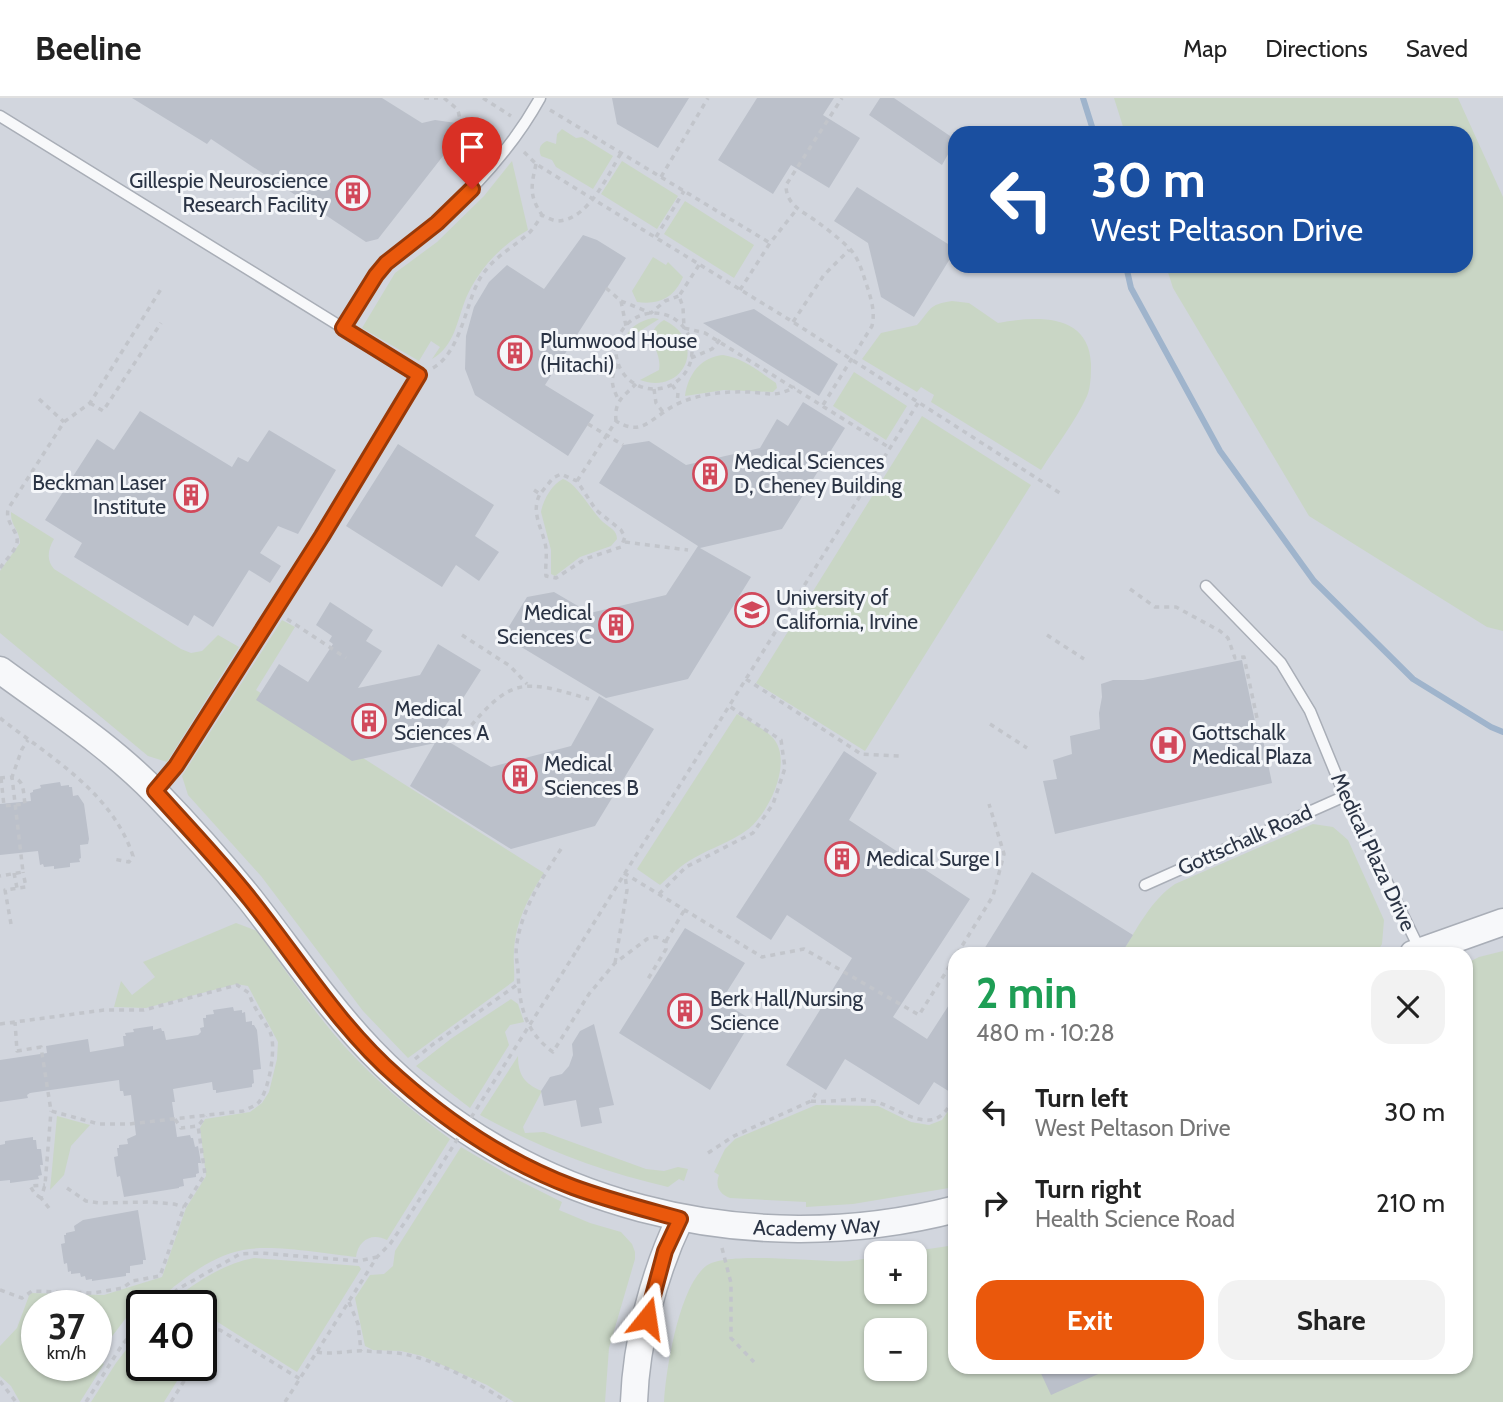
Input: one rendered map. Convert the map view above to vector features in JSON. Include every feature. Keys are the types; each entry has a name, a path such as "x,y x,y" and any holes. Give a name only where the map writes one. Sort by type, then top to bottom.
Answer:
{"street":[{"name":"Academy Way","path":"0,670 81,730 155,791 250,899 334,1010 396,1077 449,1119 487,1144 528,1167 572,1186 680,1219 754,1229 833,1228 948,1211"},
{"path":"1430,947 1503,922"},
{"path":"634,1402 641,1341 665,1251 680,1219"}],"lane":[{"path":"343,328 386,263 446,215 472,189 525,125 540,98"},
{"path":"0,116 419,375 329,524 176,766 155,791"},
{"name":"Medical Plaza Drive","path":"1206,586 1281,663 1310,711 1345,796 1414,947"},
{"name":"Gottschalk Road","path":"1145,885 1345,796"}],"path":[{"path":"424,98 438,98"},
{"path":"444,98 457,109 465,131 481,141"},
{"path":"482,98 525,125"},
{"path":"540,98 551,111 770,243"},
{"path":"660,177 708,98"},
{"path":"823,405 872,326 873,303 859,262 850,249 797,209 786,194 786,185 842,98"},
{"path":"513,141 536,164 793,322 1063,495"},
{"path":"536,164 532,183 533,201 542,215 557,221 576,215 593,200 621,153"},
{"path":"655,238 684,191"},
{"path":"740,290 770,243 797,209"},
{"path":"419,375 438,365 454,343 480,278 498,256 530,232 542,215"},
{"path":"793,322 824,275 850,249"},
{"path":"651,313 665,301 679,296 699,265"},
{"path":"606,288 621,301 651,313"},
{"path":"0,568 17,540 7,519 8,509 64,422 90,403 161,289"},
{"path":"618,364 636,384 654,389 672,384 687,369 692,347 684,328 683,307 679,296"},
{"path":"621,301 626,326"},
{"path":"618,399 611,377 618,364 617,344 626,326 642,315 664,314 675,319 684,328 705,333 890,448"},
{"path":"90,403 103,411 161,323"},
{"path":"691,358 702,355 720,342 723,336"},
{"path":"577,481 616,421 618,399 636,384"},
{"path":"672,384 678,393 677,403"},
{"path":"616,421 627,428 640,427 677,403 710,394 728,392 779,395 795,387"},
{"path":"654,389 656,402 663,412"},
{"path":"39,399 64,422"},
{"path":"285,1402 377,1257 390,1244 407,1219 918,403"},
{"path":"588,424 622,445"},
{"path":"561,474 577,481 596,510 621,530 625,542 621,547 585,559 556,578 550,578 544,573 547,567 546,546 535,513 536,503 553,478 561,474"},
{"path":"534,490 540,495"},
{"path":"625,542 688,550"},
{"path":"1130,589 1155,607 1175,607 1228,638 1235,658 1244,657 1257,718"},
{"path":"274,611 346,658"},
{"path":"462,635 510,666 528,685"},
{"path":"1046,635 1084,659"},
{"path":"746,679 861,754 899,756"},
{"path":"465,733 489,704 514,687 528,685 551,688 589,699"},
{"path":"659,894 686,867 753,832 773,804 785,768 781,740 729,706"},
{"path":"0,718 82,779 97,800 113,814 126,835 133,856 130,862 113,859"},
{"path":"990,724 1027,748"},
{"path":"11,924 5,890 26,887 12,777 28,740"},
{"path":"12,777 18,778 22,783 25,804 4,806 0,778 12,777"},
{"path":"961,947 993,896 1004,854 989,804"},
{"path":"561,849 541,880 516,944 518,984 525,1018 539,1042 553,1052 589,994 615,963 647,939 656,937 666,942"},
{"path":"0,876 23,872"},
{"path":"14,873 17,888"},
{"path":"624,873 762,957 804,949 919,1015 948,968"},
{"path":"615,963 627,890 624,873"},
{"path":"649,981 684,909"},
{"path":"396,1077 432,1045 518,984"},
{"path":"0,1024 104,1010 144,1010 237,985 249,993 252,1004 272,1035 273,1056 267,1087 258,1103 243,1111 99,1125 51,1111"},
{"path":"15,1022 18,1051 41,1047 51,1111 45,1185 41,1198"},
{"path":"811,1101 818,1090"},
{"path":"708,1153 734,1136 811,1101 829,1103 870,1100 895,1108 918,1120 931,1121 943,1114 948,1107"},
{"path":"0,1290 22,1298 32,1291 93,1293 160,1276 184,1208 205,1174 198,1126 206,1115"},
{"path":"174,1119 181,1128 198,1126"},
{"path":"45,1185 30,1186 34,1194 49,1208"},
{"path":"67,1188 93,1202 149,1202 174,1204 184,1208"},
{"path":"721,1245 731,1283 731,1338 754,1362"},
{"path":"177,1290 240,1254 261,1253 358,1261 377,1257"},
{"path":"349,1301 358,1324 361,1351"},
{"path":"217,1330 300,1379"},
{"path":"86,1402 126,1340"},
{"path":"317,1352 402,1354 427,1361 486,1388 507,1402"},
{"path":"0,1381 16,1402"},
{"path":"171,1402 184,1381"}],"shaded area":[{"name":"University of California, Irvine","path":"0,98 1503,98 1503,1402 0,1402"}],"green space":[{"path":"1114,98 1458,98 1471,126 1123,126"},
{"path":"562,129 576,138 582,137 613,156 593,189 556,167 552,160 541,156 541,145 547,141 556,144 557,134"},
{"path":"1473,131 1503,197 1503,631 1487,627 1309,516 1173,288 1168,273 1473,273"},
{"path":"512,161 528,230 500,251 477,277 454,332 440,354 432,359 440,347 431,341 419,361 362,328 395,273 437,242 484,196"},
{"path":"622,161 678,196 657,229 601,194"},
{"path":"685,201 754,245 734,278 664,234"},
{"path":"653,257 666,265 668,262 683,277 675,290 665,298 652,302 637,302 632,291"},
{"path":"952,301 969,303 998,323 1028,319 1058,321 1081,335 1088,347 1091,372 1087,396 1041,470 931,402 934,395 921,387 917,392 862,359 881,333 917,325 934,306"},
{"path":"653,318 659,319 624,341 635,325"},
{"path":"664,320 677,329 685,340 688,352 685,364 679,374 669,380 656,383 640,380 659,370 652,337 657,326"},
{"path":"723,355 751,366 776,383 777,388 773,392 724,390 685,396 689,381 697,368 708,359"},
{"path":"854,372 907,406 886,440 833,406"},
{"path":"922,416 1031,485 865,751 756,683"},
{"path":"563,479 579,491 598,517 614,531 617,539 611,546 580,557 555,576 551,574 551,550 541,512 549,493"},
{"path":"11,512 54,539 49,554 54,569 181,649 191,653 202,651 218,635 239,647 167,762 148,756 0,633 0,571 20,543"},
{"path":"282,620 295,627 256,690 544,873 520,920 515,941 514,981 408,1058 363,1011 261,876 188,795 182,776"},
{"path":"737,714 769,734 779,748 780,774 770,801 747,830 689,861 660,885 637,869"},
{"path":"1313,824 1333,827 1348,840 1384,920 1382,944 1380,947 1125,947 1152,907 1175,884"},
{"path":"236,923 257,931 310,1005 357,1060 395,1096 450,1139 387,1240 376,1237 367,1239 360,1246 356,1257 269,1248 231,1253 206,1264 171,1290 126,1290 126,1318 112,1336 112,1293 162,1277 186,1208 206,1176 200,1128 205,1119 250,1112 262,1103 269,1092 277,1059 278,1042 248,986 236,984 146,1008 114,1007 121,981 132,995 155,977 143,962"},
{"path":"1503,951 1503,1402 664,1402 671,1350 681,1310 688,1291 706,1266 717,1261 753,1258 836,1261 864,1259 864,1304 927,1304 927,1249 948,1246 948,1374 1473,1374 1473,960"},
{"path":"511,999 518,1004 524,1022 510,1025 505,1032 509,1045 470,1108 416,1066 452,1038"},
{"path":"518,1056 523,1078 542,1091 523,1127 525,1133 544,1132 646,1169 688,1169 684,1181 679,1179 668,1187 619,1174 548,1148 480,1115"},
{"path":"816,1105 878,1106 911,1122 929,1125 942,1120 948,1111 948,1188 853,1204 806,1207 806,1202 730,1198 719,1189 719,1175 714,1172 725,1149 735,1139"},
{"path":"57,1116 90,1125 71,1146 64,1175 50,1190"},
{"path":"461,1147 562,1202 559,1210 621,1232 632,1244 635,1259 609,1348 605,1402 514,1402 487,1385 422,1356 401,1351 373,1350 365,1346 355,1298 370,1275 384,1274 393,1266 395,1251"},
{"path":"254,1258 359,1266 361,1269 297,1372 217,1322 217,1290 187,1290 219,1270"},
{"path":"21,1317 21,1381 93,1381 80,1402 20,1402 11,1386 0,1376 0,1346 17,1328"},
{"path":"126,1350 126,1381 177,1381 164,1402 91,1402 104,1381 112,1381 112,1369"}],"building":[{"name":"Gillespie Neuroscience Research Facility","path":"132,98 382,98 422,123 435,120 456,123 446,137 454,142 378,239 366,242 211,139 207,144"},
{"path":"612,98 689,98 658,148 617,124"},
{"path":"757,98 834,98 823,115 860,138 829,188 791,165 773,194 718,160"},
{"path":"880,98 894,98 948,135 948,154 942,165 869,115"},
{"path":"857,187 948,244 948,262 914,317 881,297 868,243 834,221"},
{"name":"Plumwood House (Hitachi)","path":"583,235 597,240 626,258 545,385 594,415 568,456 475,395 465,369 466,336 474,307 489,282 507,265 544,289"},
{"path":"754,309 838,364 819,396 703,323"},
{"path":"803,402 845,428 782,529 700,548 751,577 688,679 606,698 503,636 527,597 554,592 590,613 666,595 698,546 599,483 623,445 649,441 686,465 760,448 777,419 788,426"},
{"name":"Beckman Laser Institute","path":"140,411 232,467 238,457 248,462 269,430 336,470 298,534 278,526 260,553 281,566 270,583 249,570 213,627 194,615 188,626 74,557 82,543 45,520 97,439 114,450"},
{"path":"398,444 494,505 475,536 499,552 479,581 456,565 442,587 346,526"},
{"path":"330,602 373,630 366,641 382,651 358,688 420,675 438,644 481,670 439,736 491,767 571,746 599,696 654,729 595,826 511,849 410,786 435,743 352,761 256,700 279,664 308,682 333,644 329,641 332,636 316,625"},
{"name":"Gottschalk Medical Plaza","path":"1242,660 1258,736 1262,735 1272,783 1055,834 1043,781 1057,779 1053,760 1072,754 1070,736 1100,729 1101,684 1113,680 1143,680"},
{"name":"Medical Surge I","path":"844,751 877,773 849,820 970,899 893,1017 927,1039 948,1006 948,1091 934,1082 919,1105 845,1059 826,1090 786,1065 852,958 787,915 771,940 736,917"},
{"path":"60,782 61,786 72,787 73,796 78,795 84,804 89,839 88,844 80,845 80,862 70,863 70,867 54,869 54,866 40,865 38,851 0,855 0,804 31,801 30,793 41,788 40,785"},
{"path":"1032,872 1133,935 1125,947 985,947"},
{"name":"Berk Hall/Nursing Science","path":"685,928 745,963 721,1001 752,1020 710,1090 619,1033"},
{"path":"233,1007 234,1011 245,1012 246,1022 252,1021 257,1030 261,1069 253,1070 252,1087 216,1093 212,1082 173,1089 177,1137 190,1135 193,1138 195,1147 198,1146 201,1163 198,1163 199,1173 196,1177 183,1179 184,1186 124,1197 114,1157 118,1156 119,1145 128,1144 127,1139 136,1135 131,1095 124,1096 123,1091 120,1091 119,1080 30,1093 28,1098 0,1102 0,1060 47,1053 46,1046 88,1039 90,1052 124,1046 125,1033 153,1026 153,1030 161,1028 164,1031 166,1040 198,1035 200,1028 204,1027 203,1018 206,1018 206,1015 214,1014 213,1010"},
{"path":"594,1024 614,1105 599,1108 602,1123 581,1127 576,1100 544,1106 541,1091 550,1077 562,1074 569,1066 573,1055 572,1044 580,1031"},
{"path":"33,1137 37,1149 41,1149 43,1165 40,1165 42,1175 38,1176 39,1179 10,1183 10,1180 0,1181 0,1145 5,1144 5,1141"},
{"path":"138,1210 146,1260 143,1260 143,1264 130,1266 130,1273 126,1273 126,1276 92,1281 86,1280 85,1276 81,1277 80,1273 68,1272 61,1244 65,1243 66,1233 75,1231 74,1226 83,1220"},
{"path":"1041,1374 1098,1374 1051,1395"}],"waterway":[{"path":"1083,98 1092,126"},
{"path":"1128,273 1131,288 1220,451 1314,581 1413,679 1503,732"}],"place":[{"name":"Gillespie Neuroscience Research Facility","path":"353,193"},
{"name":"Plumwood House (Hitachi)","path":"515,353"},
{"name":"Medical Sciences D, Cheney Building","path":"710,474"},
{"name":"Beckman Laser Institute","path":"191,495"},
{"name":"University of California, Irvine","path":"752,610"},
{"name":"Medical Sciences C","path":"616,625"},
{"name":"Medical Sciences A","path":"369,721"},
{"name":"Gottschalk Medical Plaza","path":"1168,745"},
{"name":"Medical Sciences B","path":"520,776"},
{"name":"Medical Surge I","path":"842,859"},
{"name":"Berk Hall/Nursing Science","path":"685,1011"}],"route":[{"path":"472,189 437,223 386,263 343,328 419,375 322,536 176,766 155,791 250,899 334,1010 396,1077 440,1112 487,1144 528,1167 572,1186 680,1219 665,1251 647,1318"}]}
